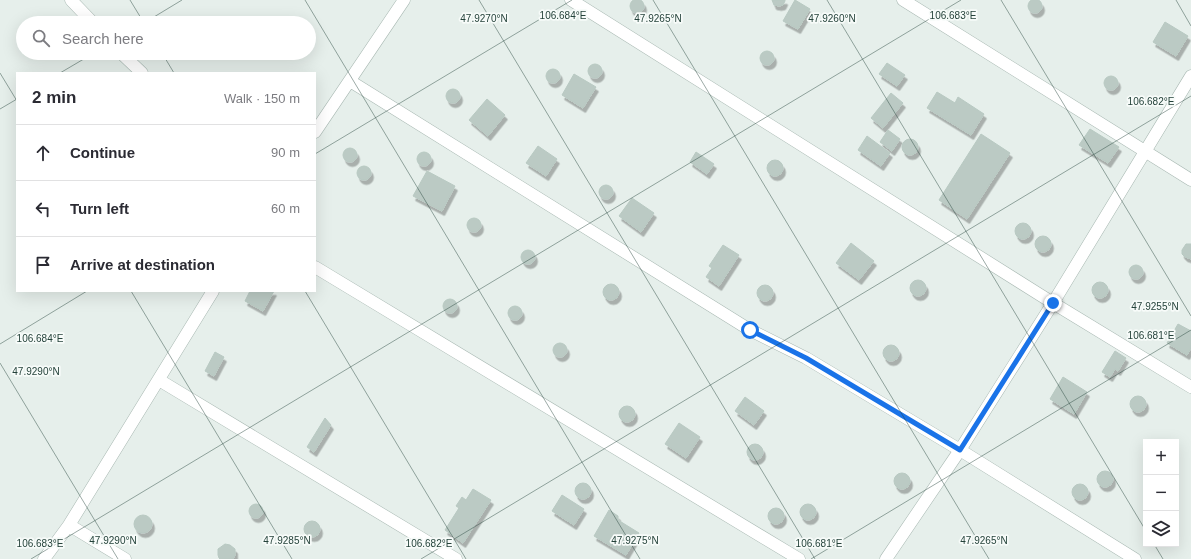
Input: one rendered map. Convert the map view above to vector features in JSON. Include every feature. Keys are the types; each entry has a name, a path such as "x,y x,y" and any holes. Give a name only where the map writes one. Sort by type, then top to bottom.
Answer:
{"street":[{"path":"71,0 86,16"},
{"path":"316,131 404,0"},
{"path":"571,0 1053,303 1191,387"},
{"path":"903,0 1191,180"},
{"path":"128,60 141,72"},
{"path":"886,559 960,450 1053,303 1191,76"},
{"path":"350,81 750,330 806,358 960,450 1135,559"},
{"path":"316,268 800,559"},
{"path":"44,559 69,525 212,292"},
{"path":"159,380 456,559"},
{"path":"69,525 125,559"}],"building":[{"path":"637,-1 642,1 644,6 642,11 637,13 632,11 630,6 632,1"},
{"path":"1035,-1 1040,1 1042,6 1040,11 1035,13 1030,11 1028,6 1030,1"},
{"path":"772,0 785,1 783,5 779,6 774,5"},
{"path":"795,0 810,9 798,29 783,21"},
{"path":"1165,22 1188,36 1176,56 1153,42"},
{"path":"767,51 772,53 774,58 772,63 767,65 762,63 760,58 762,53"},
{"path":"887,63 905,75 897,86 879,74"},
{"path":"595,64 600,66 602,71 600,76 595,78 590,76 588,71 590,66"},
{"path":"553,69 558,71 560,76 558,81 553,83 548,81 546,76 548,71"},
{"path":"574,74 596,87 583,108 562,95"},
{"path":"1108,76 1114,76 1118,80 1118,86 1114,90 1108,90 1104,86 1104,80"},
{"path":"453,89 458,91 460,96 458,101 453,103 448,101 446,96 448,91"},
{"path":"937,92 955,103 958,97 984,114 971,135 927,108"},
{"path":"891,93 903,103 883,128 871,118"},
{"path":"487,99 505,115 488,136 469,120"},
{"path":"1090,129 1119,147 1108,163 1079,145"},
{"path":"888,130 900,139 892,151 880,142"},
{"path":"981,134 1010,153 967,219 939,200"},
{"path":"867,136 890,153 881,166 858,150"},
{"path":"910,139 917,144 918,147 913,154 910,155 903,150 902,147 907,140"},
{"path":"538,146 557,159 546,176 526,163"},
{"path":"350,148 355,150 357,155 355,160 350,162 345,160 343,155 345,150"},
{"path":"424,152 429,154 431,159 429,164 424,166 419,164 417,159 419,154"},
{"path":"696,152 714,164 707,174 690,162"},
{"path":"775,160 782,165 783,168 778,175 775,176 768,171 767,168 772,161"},
{"path":"364,166 369,168 371,173 369,178 364,180 359,178 357,173 359,168"},
{"path":"427,171 455,186 442,211 413,196"},
{"path":"606,185 611,187 613,192 611,197 606,199 601,197 599,192 601,187"},
{"path":"632,198 654,213 641,232 619,216"},
{"path":"474,218 479,220 481,225 479,230 474,232 469,230 467,225 469,220"},
{"path":"1023,223 1030,228 1031,231 1026,238 1023,239 1016,234 1015,231 1020,224"},
{"path":"1043,236 1050,241 1051,244 1046,251 1043,252 1036,247 1035,244 1040,237"},
{"path":"851,243 874,261 859,280 836,263"},
{"path":"1186,244 1191,244 1191,259 1182,254 1182,250"},
{"path":"723,245 739,255 719,286 706,277 712,268 709,266"},
{"path":"528,250 533,252 535,257 533,262 528,264 523,262 521,257 523,252"},
{"path":"1133,265 1139,265 1143,269 1143,275 1139,279 1133,279 1129,275 1129,269"},
{"path":"918,280 925,285 926,288 921,295 918,296 911,291 910,288 915,281"},
{"path":"1100,282 1107,287 1108,290 1103,297 1100,298 1093,293 1092,290 1097,283"},
{"path":"611,284 618,289 619,292 614,299 611,300 604,295 603,292 608,285"},
{"path":"765,285 772,290 773,293 768,300 765,301 758,296 757,293 762,286"},
{"path":"250,292 273,292 263,311 245,301"},
{"path":"450,299 455,301 457,306 455,311 450,313 445,311 443,306 445,301"},
{"path":"515,306 520,308 522,313 520,318 515,320 510,318 508,313 510,308"},
{"path":"1178,324 1191,331 1191,348 1187,355 1167,343"},
{"path":"560,343 565,345 567,350 565,355 560,357 555,355 553,350 555,345"},
{"path":"891,345 898,350 899,353 894,360 891,361 884,356 883,353 888,346"},
{"path":"1115,351 1126,358 1118,371 1115,369 1110,377 1102,372"},
{"path":"215,352 224,357 214,376 205,371"},
{"path":"1063,377 1087,392 1074,414 1050,399"},
{"path":"1138,396 1145,401 1146,404 1141,411 1138,412 1131,407 1130,404 1135,397"},
{"path":"745,397 764,411 754,425 735,411"},
{"path":"627,406 634,411 635,414 630,421 627,422 620,417 619,414 624,407"},
{"path":"325,418 331,425 314,452 307,447"},
{"path":"679,423 700,437 686,458 665,444"},
{"path":"755,444 762,449 763,452 758,459 755,460 748,455 747,452 752,445"},
{"path":"1105,471 1112,476 1113,479 1108,486 1105,487 1098,482 1097,479 1102,472"},
{"path":"902,473 909,478 910,481 905,488 902,489 895,484 894,481 899,474"},
{"path":"583,483 589,485 591,491 589,497 583,499 577,497 575,491 577,485"},
{"path":"1080,484 1087,489 1088,492 1083,499 1080,500 1073,495 1072,492 1077,485"},
{"path":"473,489 491,500 463,543 445,530 459,508 456,506 462,497 466,500"},
{"path":"562,495 584,509 574,525 552,511"},
{"path":"253,504 259,504 263,508 263,514 259,518 253,518 249,514 249,508"},
{"path":"808,504 815,509 816,512 811,519 808,520 801,515 800,512 805,505"},
{"path":"776,508 783,513 784,516 779,523 776,524 769,519 768,516 773,509"},
{"path":"609,510 618,516 618,520 639,533 626,555 594,536"},
{"path":"143,515 149,518 152,524 149,530 143,533 137,530 134,524 137,518"},
{"path":"312,521 318,523 320,529 318,535 312,537 306,535 304,529 306,523"},
{"path":"225,544 230,545 235,549 233,559 219,558 218,549"}],"route":[{"path":"750,330 806,358 960,450 1053,303"}]}
